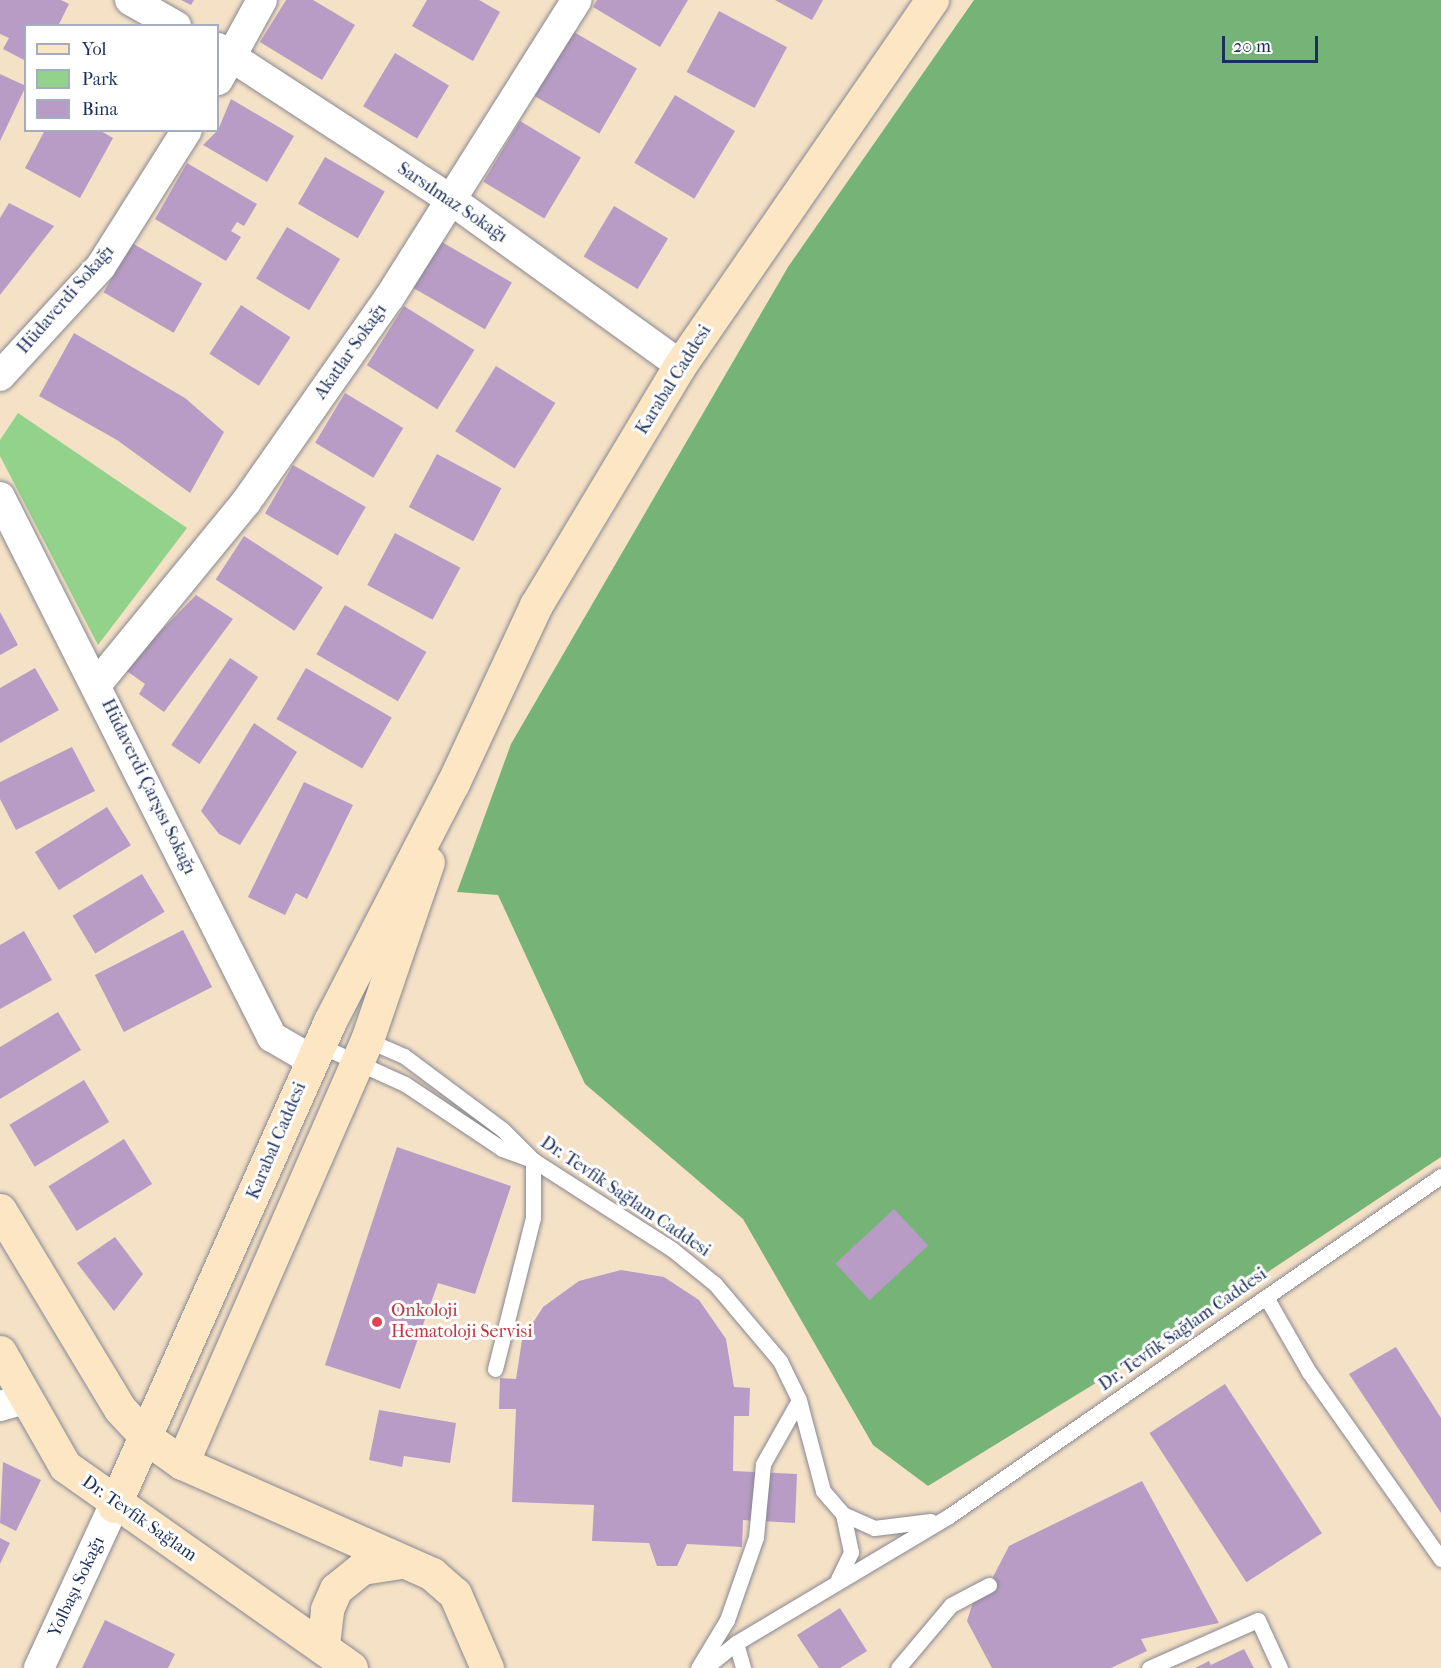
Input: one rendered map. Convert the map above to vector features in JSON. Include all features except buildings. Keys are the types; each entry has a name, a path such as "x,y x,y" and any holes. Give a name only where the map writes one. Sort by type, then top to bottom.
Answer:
{"street":[{"path":"130,0 172,24"},
{"path":"222,61 262,0"},
{"name":"Akatlar Sokağı","path":"97,684 246,502 389,298 577,0"},
{"name":"Karabal Caddesi","path":"114,1506 148,1439 315,1052 453,783 536,605 680,364 932,0"},
{"name":"Sarsılmaz Sokağı","path":"222,61 450,200 680,364"},
{"name":"Hüdaverdi Sokağı","path":"0,376 101,266 186,132"},
{"name":"Hüdaverdi Çarşısı Sokağı","path":"0,497 97,684 272,1036 315,1052"},
{"name":"Karabal Caddesi","path":"182,1463 363,1051 453,783"},
{"path":"0,1210 120,1409 148,1439 182,1463 398,1562 432,1574 455,1594 487,1668"},
{"name":"Dr. Tevfik Sağlam","path":"0,1352 12,1403 65,1466 114,1506 323,1644 351,1668"},
{"name":"Yolbaşı Sokağı","path":"39,1668 114,1506"},
{"path":"323,1644 327,1609 336,1589 362,1568 398,1562"}],"lane":[{"path":"315,1052 363,1051 405,1084 502,1149 533,1160 533,1218 495,1369"},
{"name":"Dr. Tevfik Sağlam Caddesi","path":"363,1051 404,1056 502,1129 533,1160 673,1250 716,1284 780,1361 799,1400 823,1491 843,1514 858,1525 895,1529 949,1516"},
{"name":"Dr. Tevfik Sağlam Caddesi","path":"705,1668 736,1643 949,1516 1441,1176"},
{"path":"1266,1297 1309,1372 1441,1559"},
{"path":"698,1668 726,1620 756,1537 763,1464 799,1400"},
{"path":"832,1586 849,1565 843,1514"},
{"path":"898,1668 951,1605 989,1585"},
{"path":"1149,1668 1258,1620 1280,1668"},
{"path":"736,1643 743,1668"}],"green space":[{"path":"974,0 1441,0 1441,1157 1161,1343 928,1486 873,1445 743,1219 585,1084 498,895 457,892 511,744 788,267"},
{"path":"18,413 187,528 98,645 0,456 0,440"}],"place":[{"name":"Onkoloji Hematoloji Servisi","path":"377,1322"}]}
